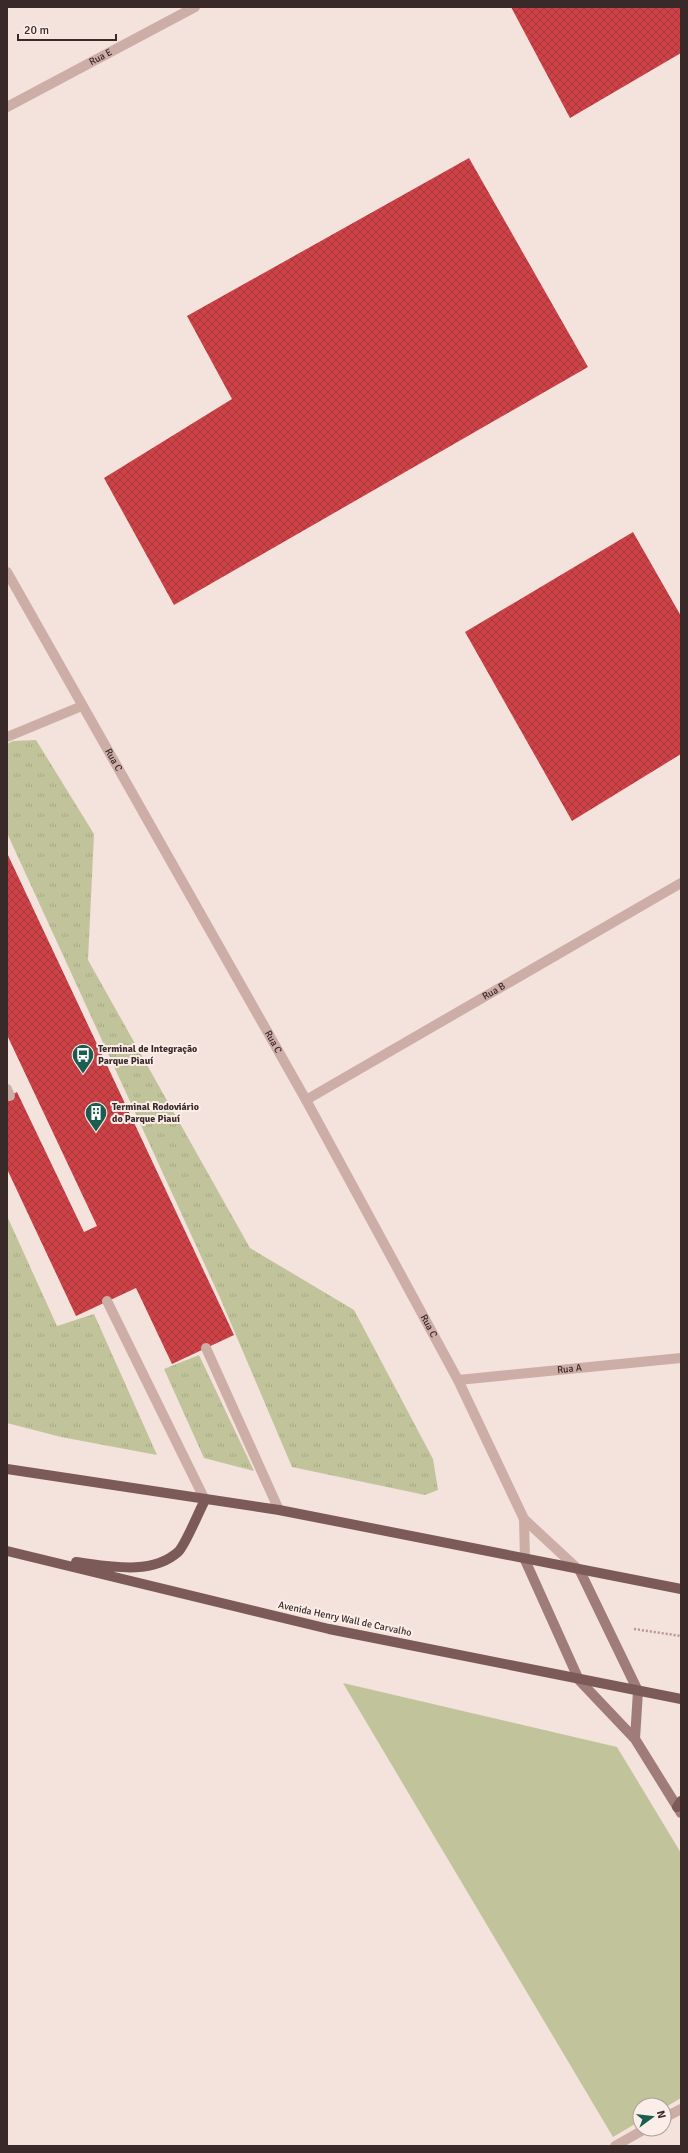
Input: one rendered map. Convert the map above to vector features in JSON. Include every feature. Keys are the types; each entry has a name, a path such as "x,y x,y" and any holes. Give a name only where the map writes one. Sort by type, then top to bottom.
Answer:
{"main road":[{"path":"7,1469 279,1510 580,1571 681,1589"},
{"path":"34,1558 118,1567 142,1567 164,1561 179,1552 205,1500"},
{"name":"Avenida Henry Wall de Carvalho","path":"7,1551 329,1629 579,1680 681,1699"}],"street":[{"name":"Rua E","path":"7,107 195,7"},
{"name":"Rua C","path":"7,572 306,1100 458,1380 524,1519 580,1571"},
{"path":"7,737 82,706"},
{"name":"Rua B","path":"306,1100 681,883"},
{"path":"107,1301 205,1500"},
{"path":"206,1348 279,1510"},
{"name":"Rua A","path":"458,1380 681,1358"},
{"name":"Rua C","path":"524,1519 525,1560"},
{"path":"525,1560 579,1680 635,1739 680,1807"},
{"path":"580,1571 608,1625 638,1691 635,1739"},
{"path":"672,2114 681,2109"},
{"path":"615,2146 632,2136"}],"path":[{"path":"608,1625 681,1636"}],"green space":[{"path":"36,740 94,834 88,960 250,1248 354,1310 433,1459 438,1490 425,1495 292,1467 221,1300 7,833 7,744 13,741"},
{"path":"7,1216 57,1326 94,1314 157,1455 61,1437 7,1423"},
{"path":"199,1355 254,1471 204,1458 164,1369"},
{"path":"343,1683 617,1747 681,1853 681,2098 672,2103 672,2097 632,2097 632,2126 613,2137"}],"building":[{"path":"511,7 681,7 681,53 570,118"},
{"path":"469,158 588,367 174,605 104,478 232,399 187,316"},
{"path":"633,532 681,616 681,754 572,821 465,632"},
{"name":"Terminal Rodoviário do Parque Piauí","path":"7,853 234,1335 172,1364 136,1288 76,1316 7,1169 7,1097 17,1092 84,1232 97,1226 7,1035"}],"place":[{"name":"Terminal de Integração Parque Piauí","path":"83,1074"},
{"name":"Terminal Rodoviário do Parque Piauí","path":"96,1132"}]}
